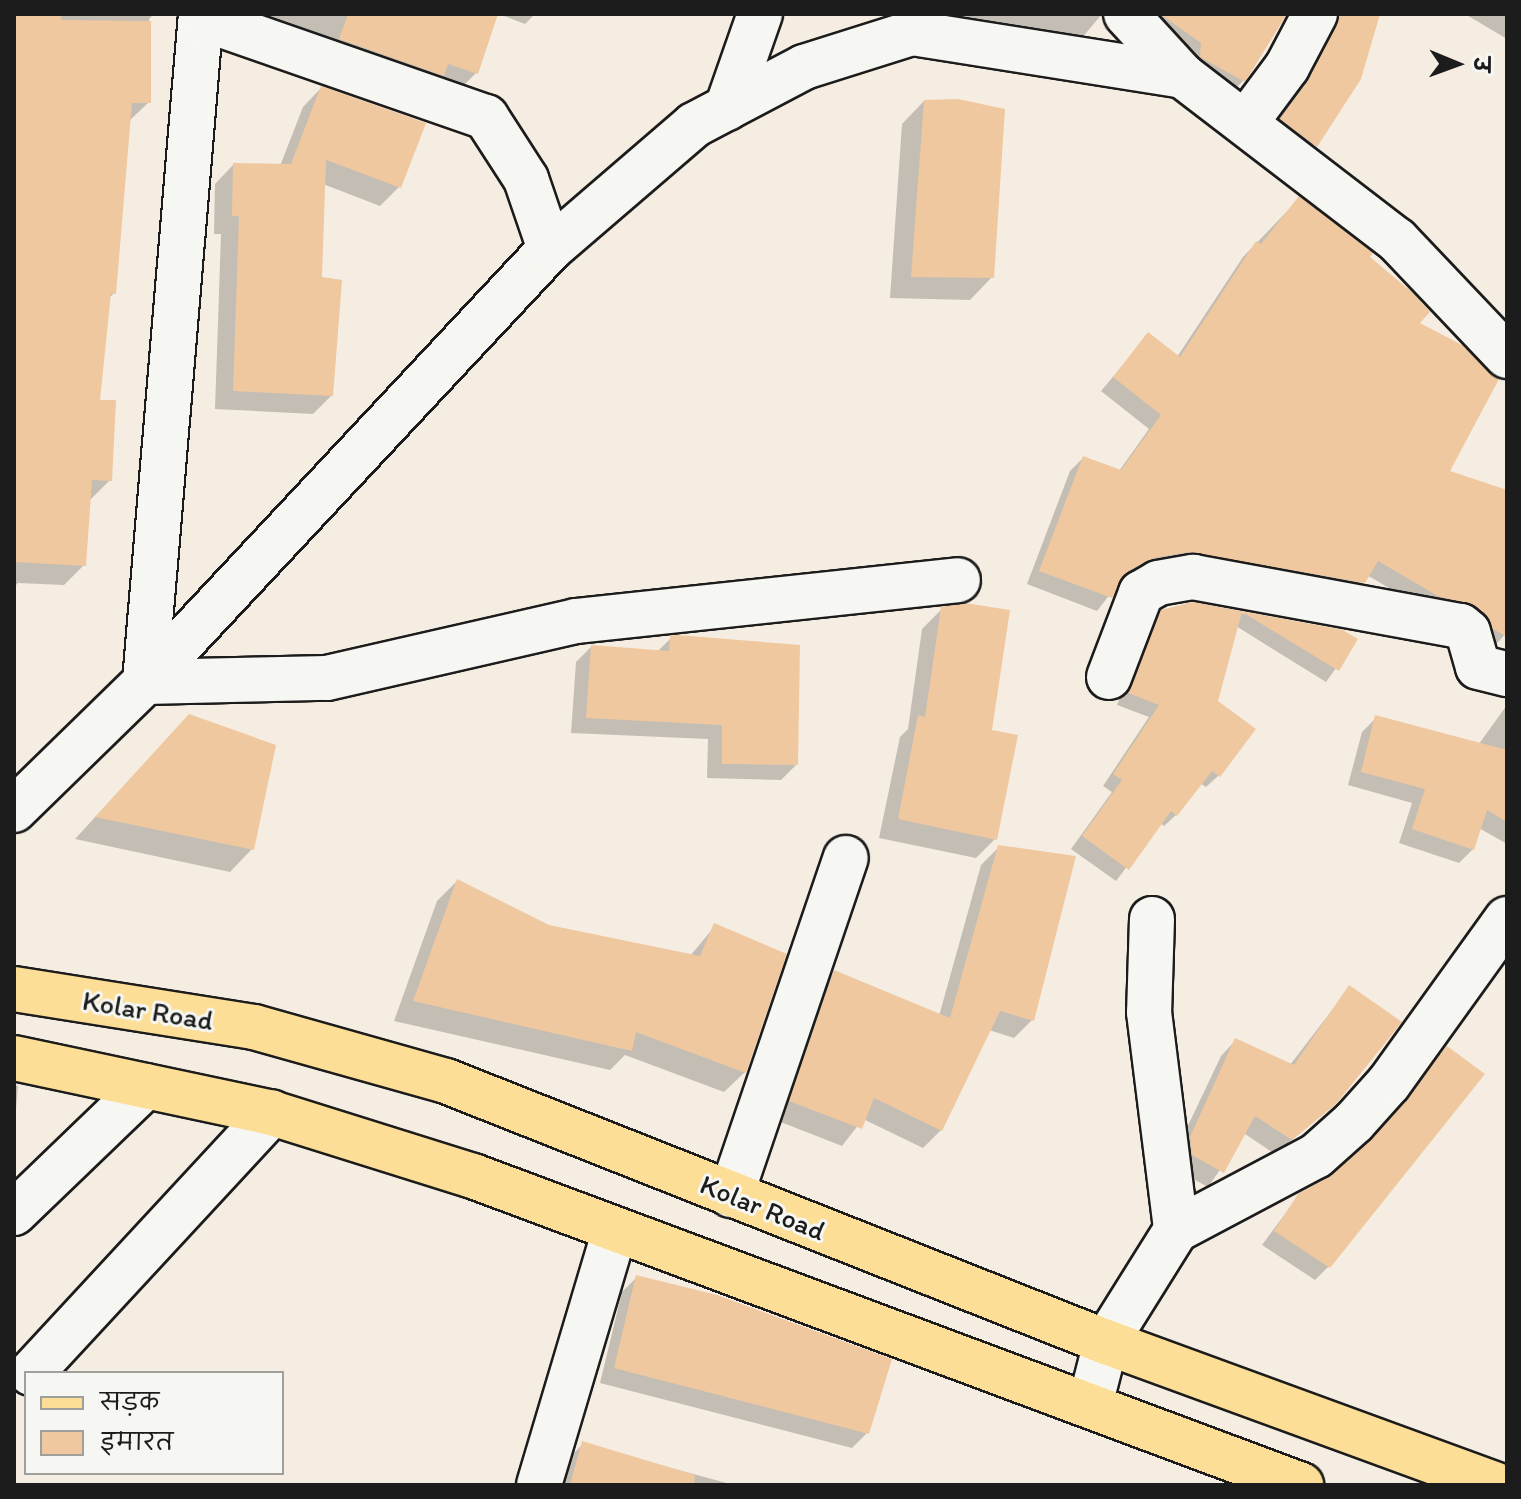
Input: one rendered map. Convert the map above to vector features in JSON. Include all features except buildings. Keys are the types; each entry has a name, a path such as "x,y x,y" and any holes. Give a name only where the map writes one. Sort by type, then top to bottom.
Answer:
{"main road":[{"name":"Kolar Road","path":"14,989 254,1027 330,1044 446,1081 1106,1342 1496,1485"},
{"path":"14,1058 272,1113 473,1176 1301,1485"}],"street":[{"path":"727,108 760,14"},
{"path":"1126,14 1183,76 1397,240 1507,356"},
{"path":"1246,122 1287,67 1315,14"},
{"path":"145,682 201,16 486,117 526,179 550,249"},
{"path":"14,810 145,682 550,249 694,125 804,67 919,23 1183,76"},
{"path":"1109,677 1141,593 1158,583 1193,577 1461,626 1468,632 1478,667 1507,674"},
{"path":"145,682 327,678 576,621 958,580"},
{"path":"731,1195 846,858"},
{"path":"1152,919 1147,963 1149,1012 1176,1230"},
{"path":"1090,1405 1106,1342 1176,1230 1316,1156 1354,1122 1389,1083 1507,919"},
{"path":"14,1213 146,1086"},
{"path":"33,1371 272,1113"},
{"path":"539,1485 615,1230"}]}
